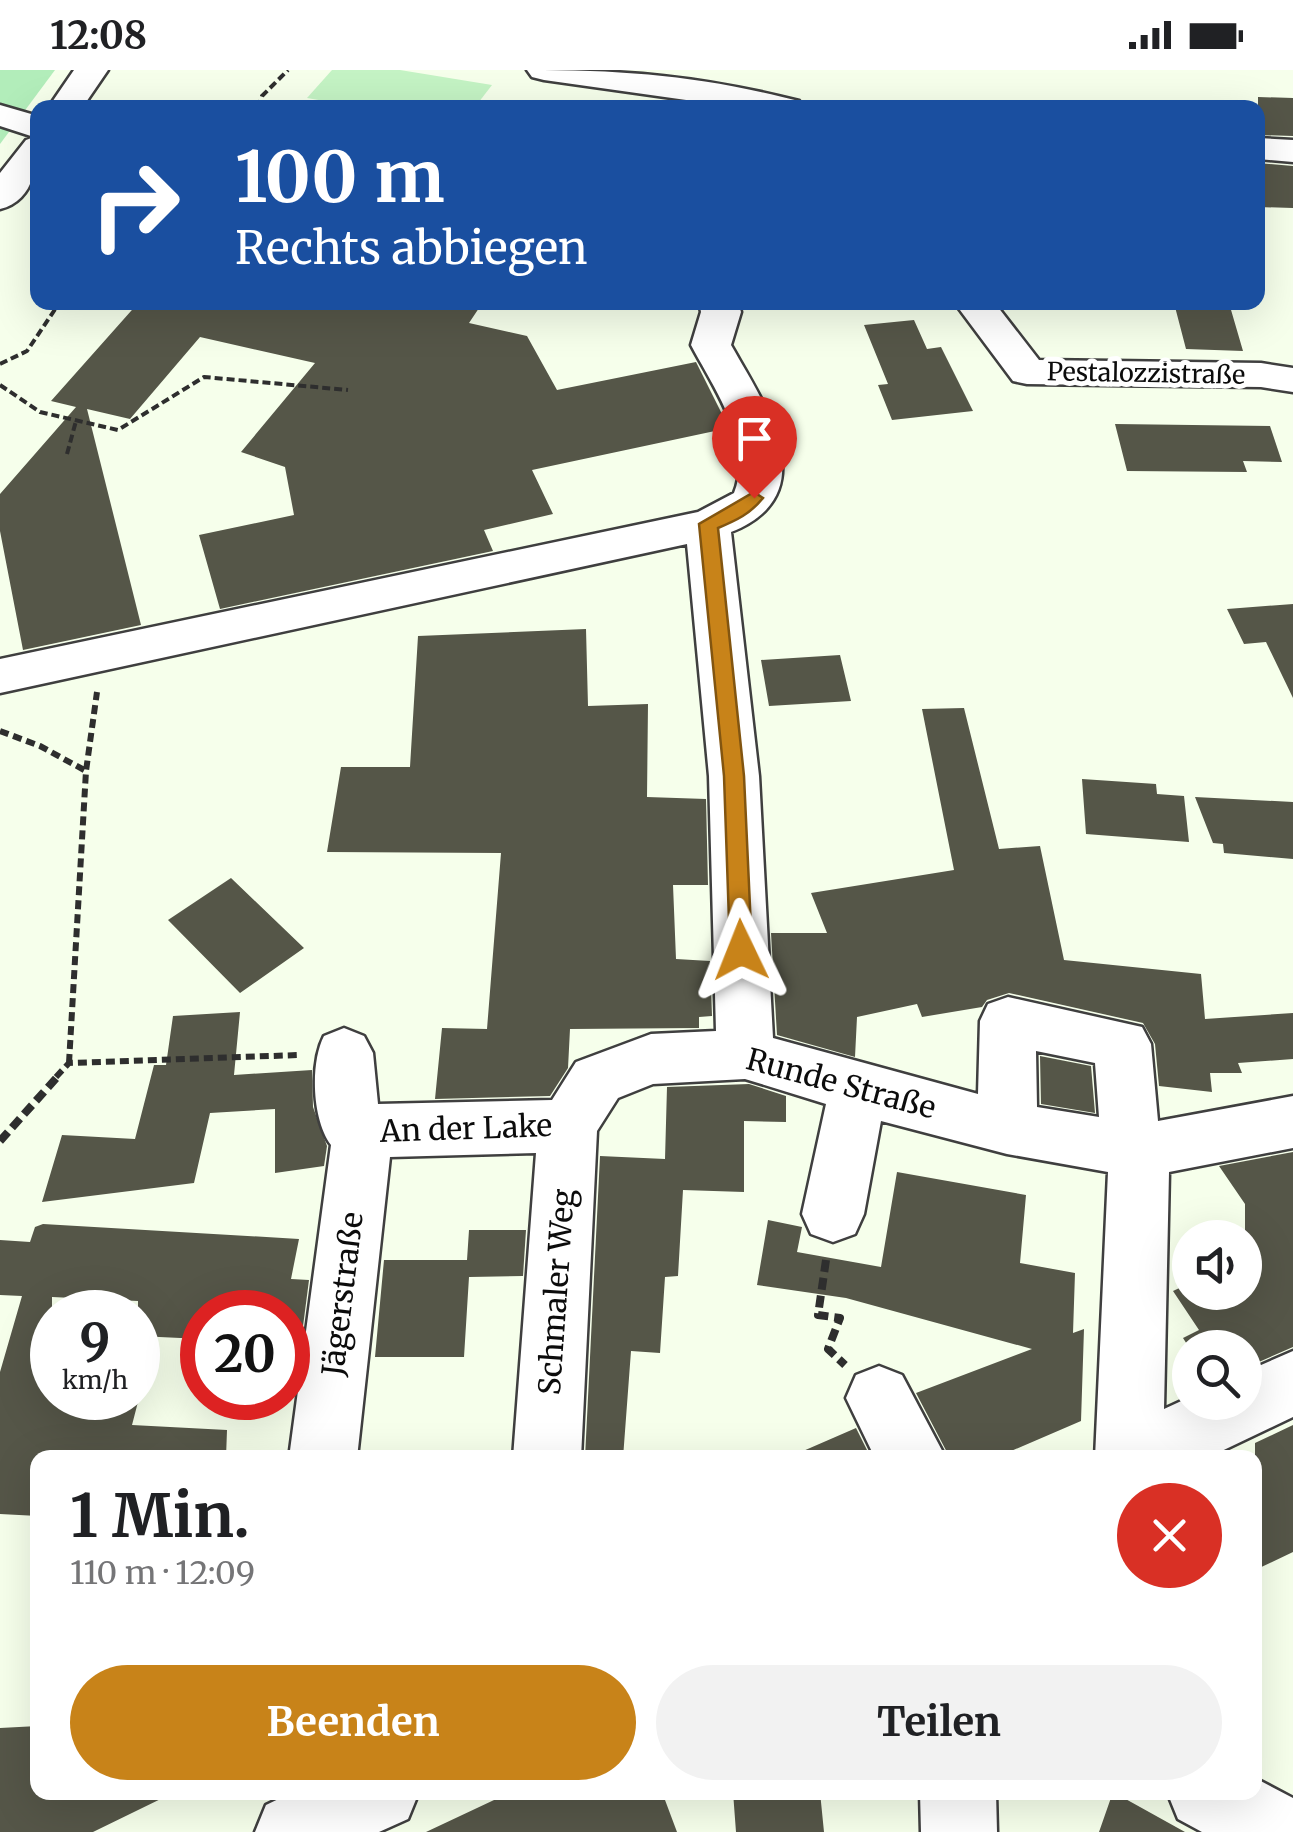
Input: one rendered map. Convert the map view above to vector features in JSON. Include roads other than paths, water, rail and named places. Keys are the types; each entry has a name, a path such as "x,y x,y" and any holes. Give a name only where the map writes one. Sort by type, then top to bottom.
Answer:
{"street":[{"path":"71,100 92,70"},
{"path":"544,70 728,90 761,100"},
{"path":"0,115 30,125"},
{"path":"1265,150 1293,151"},
{"path":"0,198 30,158"},
{"path":"0,676 708,524 739,512 754,498 760,484 761,459 758,436 711,345 720,310"},
{"name":"Pestalozzistraße","path":"979,310 1027,372 1262,375 1293,380"},
{"path":"708,524 734,776 745,1054"},
{"path":"1007,1128 1008,1022 1122,1044 1135,1150 1131,1450"},
{"path":"344,1053 350,1125 364,1131"},
{"name":"Runde Straße","path":"568,1126 597,1080 652,1058 745,1054 1007,1128 1135,1150 1293,1122"},
{"path":"833,1214 858,1089"},
{"name":"An der Lake","path":"364,1131 568,1126"},
{"name":"Schmaler Weg","path":"547,1450 568,1126"},
{"name":"Jägerstraße","path":"324,1450 364,1131"},
{"path":"1148,1450 1293,1382"},
{"path":"878,1398 907,1450"},
{"path":"958,1800 959,1832"},
{"path":"1220,1800 1278,1832"}]}
